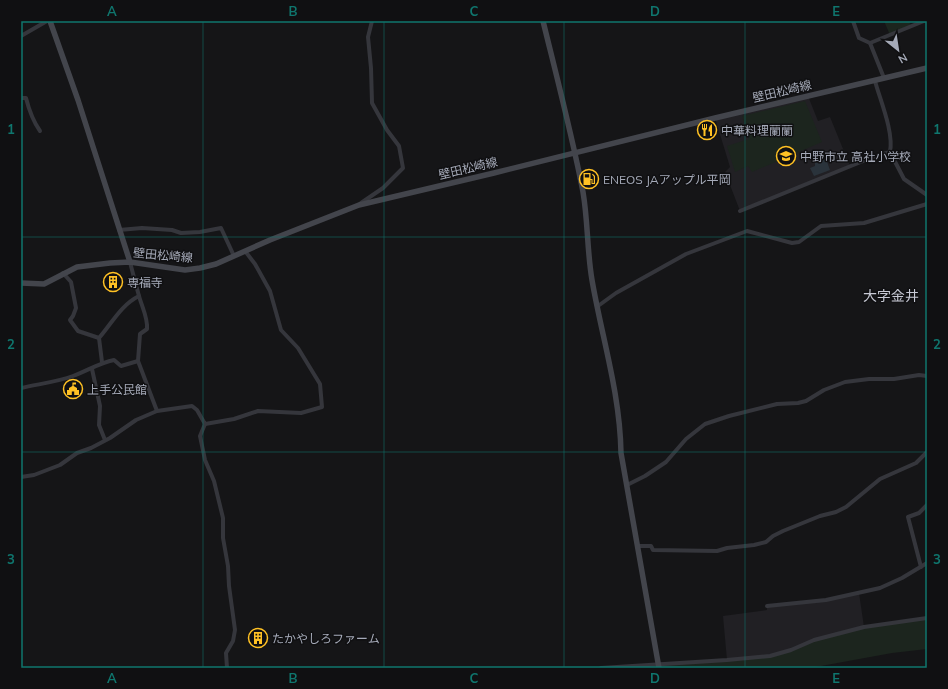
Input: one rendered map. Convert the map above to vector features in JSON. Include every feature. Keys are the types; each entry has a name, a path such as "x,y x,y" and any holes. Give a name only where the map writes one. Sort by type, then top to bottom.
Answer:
{"main road":[{"path":"49,21 78,100 130,262"},
{"path":"543,21 575,153 587,220 592,280 618,401 622,453 659,666"},
{"name":"壁田松崎線","path":"21,283 44,284 76,267 110,263 130,262 185,270 200,268 216,264 270,240 359,205 714,118 927,68"}],"street":[{"path":"21,36 49,21"},
{"path":"359,205 383,188 403,168 398,146 372,103 368,37 372,21"},
{"path":"853,21 859,38 870,43 884,78"},
{"path":"870,43 924,21"},
{"path":"875,81 889,128 891,147 890,152 904,179 927,194"},
{"path":"21,98 26,98 34,122 40,131"},
{"path":"740,211 873,157 890,152"},
{"path":"598,306 616,293 686,254 747,231 792,243 799,242 820,226 864,223 927,204"},
{"path":"119,230 142,228 172,230 182,233 200,232 221,228 234,256"},
{"path":"205,424 234,419 258,411 301,413 322,407 320,384 298,348 280,330 270,291 255,264 245,251"},
{"path":"130,262 144,314 148,321 147,329 140,334 138,361 157,411"},
{"path":"63,273 72,282 76,308 70,320 78,331 99,338"},
{"path":"102,362 99,338 120,309 130,300 139,296"},
{"path":"21,388 73,376 102,362 114,360 121,366 138,361"},
{"path":"92,368 100,406 99,425 105,440"},
{"path":"627,485 645,476 666,462 686,439 705,424 777,404 806,401 824,390 845,382 869,379 894,379 919,375 927,376"},
{"path":"21,477 34,475 60,465 78,453 92,448 110,438 136,420 157,411 192,406 197,410 205,424"},
{"path":"205,424 200,436 205,460 214,481 223,518 223,538 228,566 231,608 235,630 234,640 226,653 227,668"},
{"path":"638,546 651,546 653,550 703,552 717,551 766,542 773,536 784,531 846,507 880,479 916,463 927,452"},
{"path":"921,567 908,517 919,513 927,505"},
{"path":"767,606 826,600 880,588 902,578 927,563"},
{"path":"601,668 659,666 770,656 791,650 814,640 864,627 927,618"}],"shaded area":[{"path":"884,21 909,21 911,26 890,35"},
{"name":"中野市立 高社小学校","path":"808,96 818,121 830,117 850,166 740,211 725,172 730,167 715,118"},
{"path":"805,101 822,142 752,172 748,166 735,172 727,146 749,139 742,116"},
{"path":"826,159 830,170 814,176 810,168 815,166 815,163"},
{"path":"859,593 864,627 770,656 727,660 723,616 767,610 767,606 826,600"},
{"path":"927,618 927,649 892,653 810,668 601,668 770,656 814,640 864,627"}],"place":[{"name":"中華料理蘭蘭","path":"707,130"},
{"name":"中野市立 高社小学校","path":"786,156"},
{"name":"ENEOS JAアップル平岡","path":"589,179"},
{"name":"専福寺","path":"113,282"},
{"name":"上手公民館","path":"73,389"},
{"name":"たかやしろファーム","path":"258,638"}],"district":[{"name":"大字金井","path":"891,296"}]}
